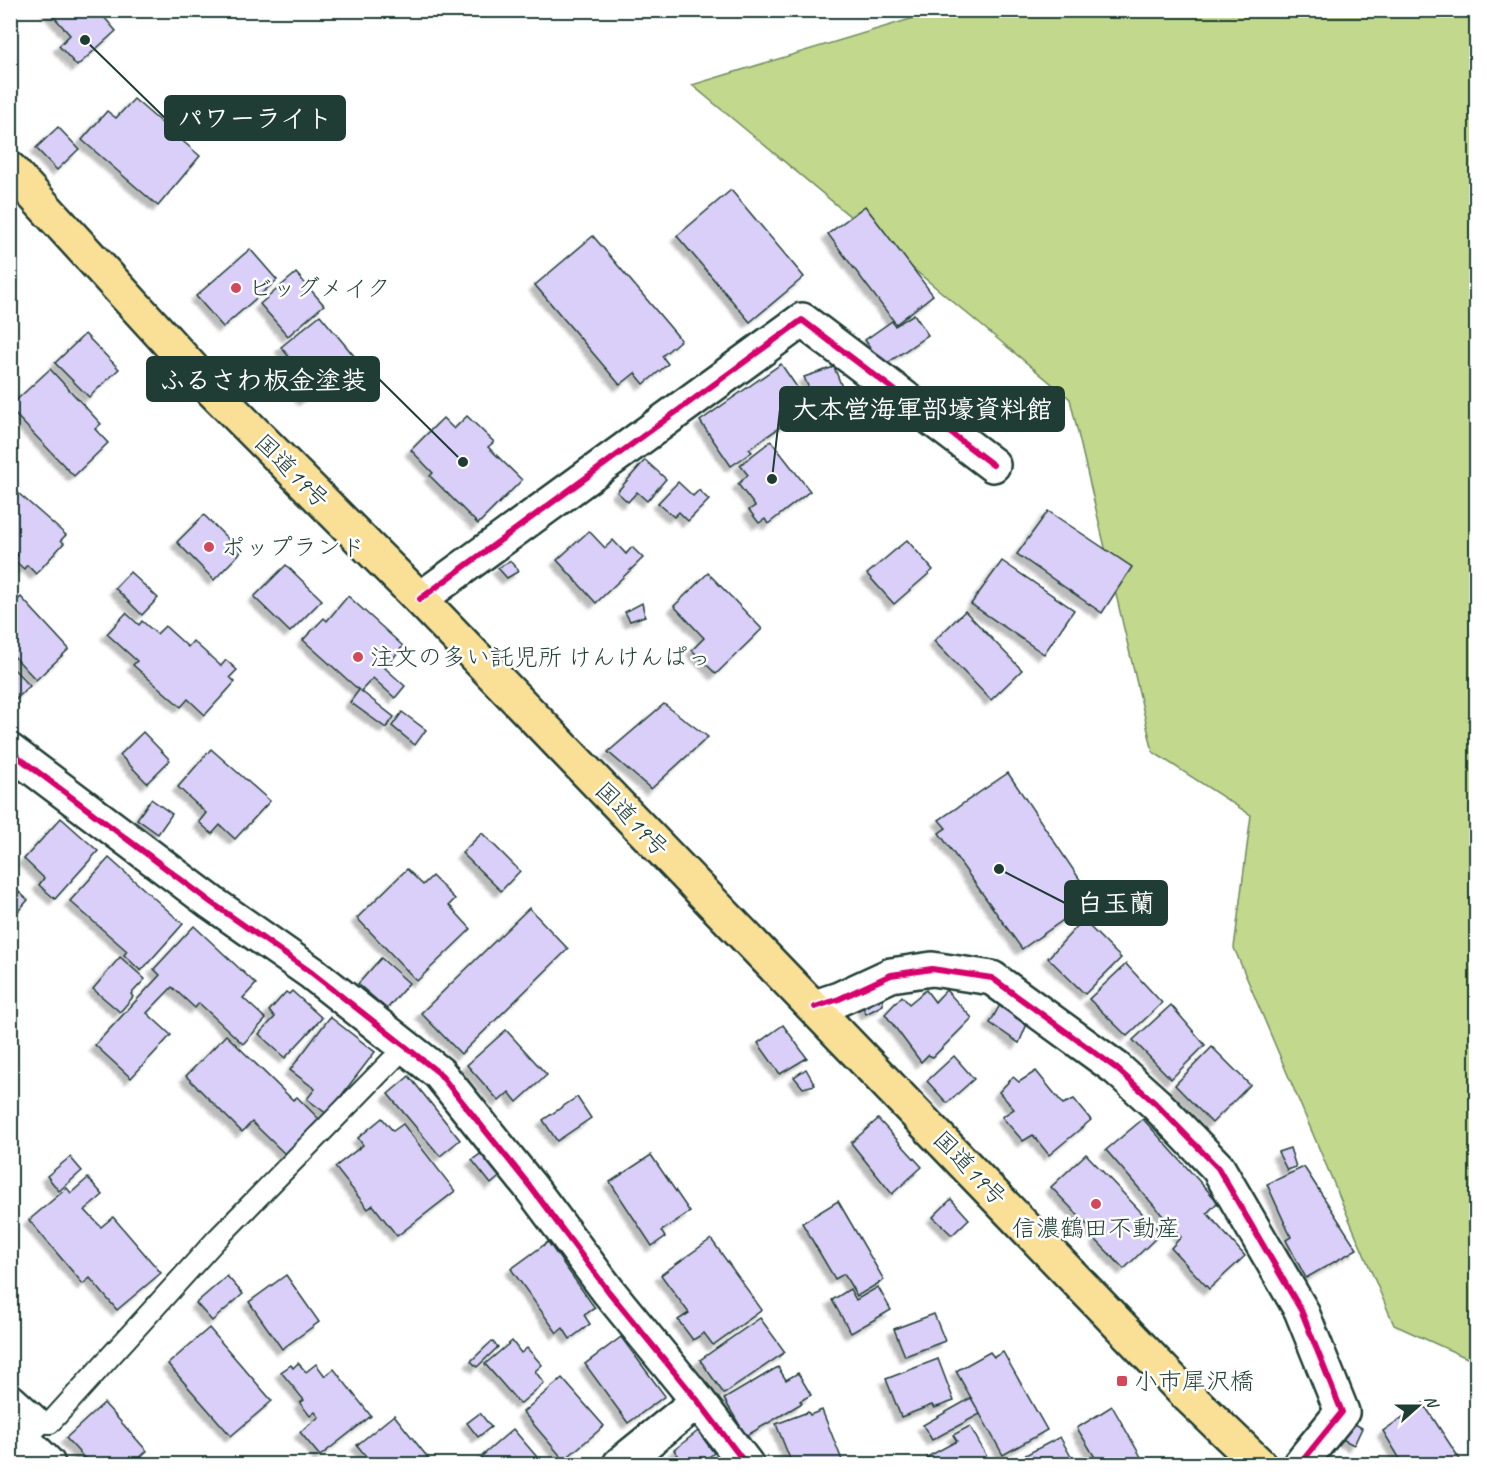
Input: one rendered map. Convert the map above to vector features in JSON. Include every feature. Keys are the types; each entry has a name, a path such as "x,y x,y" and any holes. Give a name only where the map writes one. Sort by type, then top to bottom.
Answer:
{"highway":[{"name":"国道19号","path":"10,169 211,389 420,599 1183,1391 1258,1464"}],"street":[{"path":"420,599 802,320 993,465"},
{"path":"10,751 212,903 312,973 404,1048 439,1073 746,1464"},
{"path":"815,1007 839,999 891,975 932,969 992,978 1116,1068 1156,1104 1218,1168 1301,1310 1342,1412 1300,1464"},
{"path":"620,1464 698,1401"},
{"path":"18,1425 48,1464"}],"lane":[{"path":"18,1425 50,1423 215,1240 404,1048"}],"green space":[{"path":"937,11 1476,11 1476,1362 1394,1325 1234,948 1251,815 1153,752 1070,399 692,85"}],"building":[{"path":"48,10 98,10 116,31 77,66 59,46 70,35"},
{"path":"134,99 200,156 158,206 82,140 107,111 116,118"},
{"path":"58,127 79,149 57,170 36,148"},
{"path":"731,190 804,277 750,322 677,236"},
{"path":"865,206 933,295 896,324 828,234"},
{"path":"593,236 681,340 662,356 668,364 644,384 635,373 620,385 535,285"},
{"name":"ビッグメイク","path":"250,249 277,280 223,327 196,296"},
{"path":"296,273 324,305 288,336 260,304"},
{"path":"914,314 928,335 883,366 865,340 892,321 895,326"},
{"path":"320,315 355,357 304,400 283,374 295,364 281,347"},
{"path":"85,334 119,369 89,397 55,363"},
{"path":"781,364 810,406 749,449 752,452 731,466 700,421"},
{"path":"834,367 842,387 813,398 804,377"},
{"path":"50,369 101,424 95,429 108,443 74,476 10,409 10,406"},
{"path":"467,416 494,442 488,447 522,480 478,524 430,476 433,473 411,450 443,418 454,429"},
{"path":"771,441 810,491 768,524 765,519 759,523 749,510 755,506 738,484 748,475 740,465"},
{"path":"645,460 666,479 647,501 637,492 628,502 617,492"},
{"path":"678,482 693,496 699,490 709,500 688,521 679,512 674,517 658,503"},
{"path":"17,492 66,535 61,540 64,543 36,574 27,565 24,569 14,560 18,555 10,549 10,499"},
{"path":"1048,511 1132,567 1102,613 1017,554"},
{"name":"ポップランド","path":"204,515 241,552 214,580 177,542"},
{"path":"589,531 605,548 613,540 626,554 632,547 643,558 596,603 557,560"},
{"path":"907,540 933,570 894,604 867,574"},
{"path":"510,561 519,571 507,578 498,568"},
{"path":"1002,561 1074,610 1044,654 971,604"},
{"path":"286,565 322,600 290,632 254,597"},
{"path":"130,572 158,598 142,615 115,588"},
{"path":"708,573 762,629 716,674 692,650 704,638 674,606"},
{"name":"注文の多い託児所 けんけんぱっ","path":"348,596 403,646 385,668 405,686 395,698 373,678 361,691 394,717 386,728 350,702 359,690 303,640 324,618 327,621"},
{"path":"21,597 69,649 36,680 10,652 10,607"},
{"path":"642,603 645,616 630,621 625,612"},
{"path":"965,611 1022,670 991,700 934,641"},
{"path":"126,613 139,625 142,621 157,634 165,626 188,647 193,641 221,666 226,660 237,670 230,677 235,682 205,715 188,699 181,707 133,665 137,661 107,634"},
{"path":"10,665 30,686 10,705"},
{"path":"664,704 708,737 651,789 608,752"},
{"path":"402,712 426,730 415,745 392,726"},
{"path":"143,732 170,760 147,783 120,755"},
{"path":"211,749 270,801 235,839 220,825 212,834 199,822 206,813 178,787"},
{"path":"1008,773 1093,899 1022,949 939,833 946,828 939,820"},
{"path":"151,799 172,814 158,834 137,819"},
{"path":"61,818 98,851 55,899 39,885 44,878 24,859"},
{"path":"482,833 520,871 501,891 462,853"},
{"path":"109,858 183,924 141,971 124,955 127,951 70,901"},
{"path":"407,869 423,885 432,876 455,899 449,905 471,929 417,981 357,918"},
{"path":"10,884 28,900 10,920"},
{"path":"529,908 568,949 461,1054 421,1013"},
{"path":"1083,920 1121,958 1085,994 1048,958"},
{"path":"194,926 256,984 243,998 266,1019 243,1044 199,1003 195,1008 172,987 147,1013 171,1035 131,1078 95,1045 160,975 154,969"},
{"path":"120,957 145,979 131,994 133,997 120,1012 93,989"},
{"path":"381,958 409,983 387,1009 358,984"},
{"path":"1126,964 1162,1003 1127,1036 1089,999"},
{"path":"926,990 935,1002 946,990 972,1018 933,1057 928,1055 921,1062 885,1014 902,996 909,1004"},
{"path":"292,991 322,1018 285,1058 259,1034 275,1017 269,1011 286,992 289,994"},
{"path":"883,997 883,1005 866,1014 862,1005"},
{"path":"1001,1003 1027,1024 1019,1043 990,1023"},
{"path":"1171,1005 1205,1045 1171,1079 1133,1040"},
{"path":"330,1017 375,1052 327,1114 307,1099 315,1089 290,1070"},
{"path":"783,1025 807,1058 780,1074 758,1043"},
{"path":"506,1030 547,1075 517,1102 509,1092 499,1101 467,1065"},
{"path":"226,1035 293,1100 297,1097 319,1119 285,1154 252,1122 242,1132 186,1076"},
{"path":"1212,1047 1250,1085 1212,1123 1175,1085"},
{"path":"954,1056 974,1079 947,1103 927,1081"},
{"path":"806,1069 815,1085 803,1088 794,1077"},
{"path":"1036,1071 1063,1104 1074,1099 1091,1120 1049,1155 1033,1135 1023,1141 1002,1117 1014,1109 999,1092 1013,1077 1019,1082"},
{"path":"409,1076 460,1140 440,1156 388,1094"},
{"path":"577,1097 591,1118 557,1141 543,1120"},
{"path":"382,1118 393,1131 403,1124 455,1191 397,1236 373,1205 368,1209 335,1167 363,1145 358,1138"},
{"path":"878,1119 922,1167 892,1194 851,1143"},
{"path":"1143,1119 1218,1202 1207,1213 1245,1256 1209,1289 1171,1248 1181,1237 1106,1150"},
{"path":"1290,1148 1296,1167 1287,1170 1278,1152"},
{"path":"486,1150 504,1173 491,1184 472,1160"},
{"path":"1086,1154 1161,1233 1124,1269 1096,1240 1099,1237 1051,1187"},
{"path":"651,1155 690,1212 661,1231 665,1237 652,1246 610,1182"},
{"path":"70,1157 82,1171 59,1191 47,1176"},
{"path":"1304,1167 1357,1249 1306,1278 1286,1240 1291,1237 1267,1184"},
{"path":"88,1178 103,1195 85,1210 101,1227 113,1217 161,1273 117,1310 90,1278 83,1284 29,1220 67,1188 71,1193"},
{"path":"951,1199 969,1219 952,1235 933,1217"},
{"path":"838,1201 884,1280 857,1296 844,1274 835,1279 802,1223"},
{"path":"711,1239 762,1310 713,1345 704,1333 693,1340 678,1320 689,1313 661,1275"},
{"path":"548,1242 595,1308 584,1315 590,1324 570,1339 563,1328 557,1333 511,1269"},
{"path":"286,1275 319,1322 282,1349 249,1302"},
{"path":"227,1276 243,1294 212,1321 196,1303"},
{"path":"878,1287 891,1310 851,1333 832,1300 850,1289 856,1300"},
{"path":"934,1314 945,1341 905,1356 894,1329"},
{"path":"760,1318 785,1352 724,1394 700,1360"},
{"path":"209,1328 272,1401 231,1436 168,1364"},
{"path":"621,1337 665,1396 628,1423 585,1364"},
{"path":"492,1341 498,1347 477,1367 471,1361"},
{"path":"512,1341 521,1353 527,1348 542,1365 535,1371 544,1383 520,1404 485,1364"},
{"path":"990,1352 994,1357 1003,1352 1047,1430 1003,1455 956,1371"},
{"path":"938,1359 954,1401 934,1408 932,1405 901,1417 886,1379"},
{"path":"298,1363 306,1372 316,1364 325,1376 334,1369 371,1416 320,1456 300,1432 319,1417 315,1412 310,1416 300,1403 304,1400 281,1372 291,1365 293,1368"},
{"path":"778,1367 786,1380 798,1373 811,1395 800,1401 802,1403 746,1436 724,1399"},
{"path":"562,1378 604,1426 564,1460 523,1412"},
{"path":"971,1398 980,1414 932,1440 923,1425"},
{"path":"104,1403 147,1451 132,1464 90,1464 66,1438"},
{"path":"1423,1403 1463,1464 1403,1464 1383,1431"},
{"path":"1112,1406 1145,1464 1099,1464 1077,1428"},
{"path":"822,1410 842,1460 830,1464 792,1464 776,1424 808,1412 810,1415"},
{"path":"480,1413 491,1427 478,1437 467,1423"},
{"path":"394,1415 433,1464 372,1464 357,1445"},
{"path":"1355,1424 1362,1428 1354,1445 1342,1439"},
{"path":"970,1426 991,1464 931,1464 927,1457 957,1441 953,1435"},
{"path":"513,1429 543,1464 488,1464 481,1457"},
{"path":"698,1431 714,1453 700,1464 685,1464 674,1450"},
{"path":"1060,1437 1075,1464 1008,1464"}],"cycle path":[{"path":"420,599 802,320 993,465"},
{"path":"10,751 212,903 312,973 439,1073 746,1464"},
{"path":"815,1007 839,999 891,975 932,969 992,978 1116,1068 1156,1104 1218,1168 1301,1310 1342,1412 1300,1464"}],"place":[{"name":"パワーライト","path":"85,40"},
{"name":"ビッグメイク","path":"236,288"},
{"name":"ふるさわ板金塗装","path":"463,462"},
{"name":"大本営海軍部壕資料館","path":"772,479"},
{"name":"ポップランド","path":"209,547"},
{"name":"注文の多い託児所 けんけんぱっ","path":"358,657"},
{"name":"白玉蘭","path":"999,869"},
{"name":"信濃鶴田不動産","path":"1096,1204"},
{"name":"小市犀沢橋","path":"1122,1381"}]}
